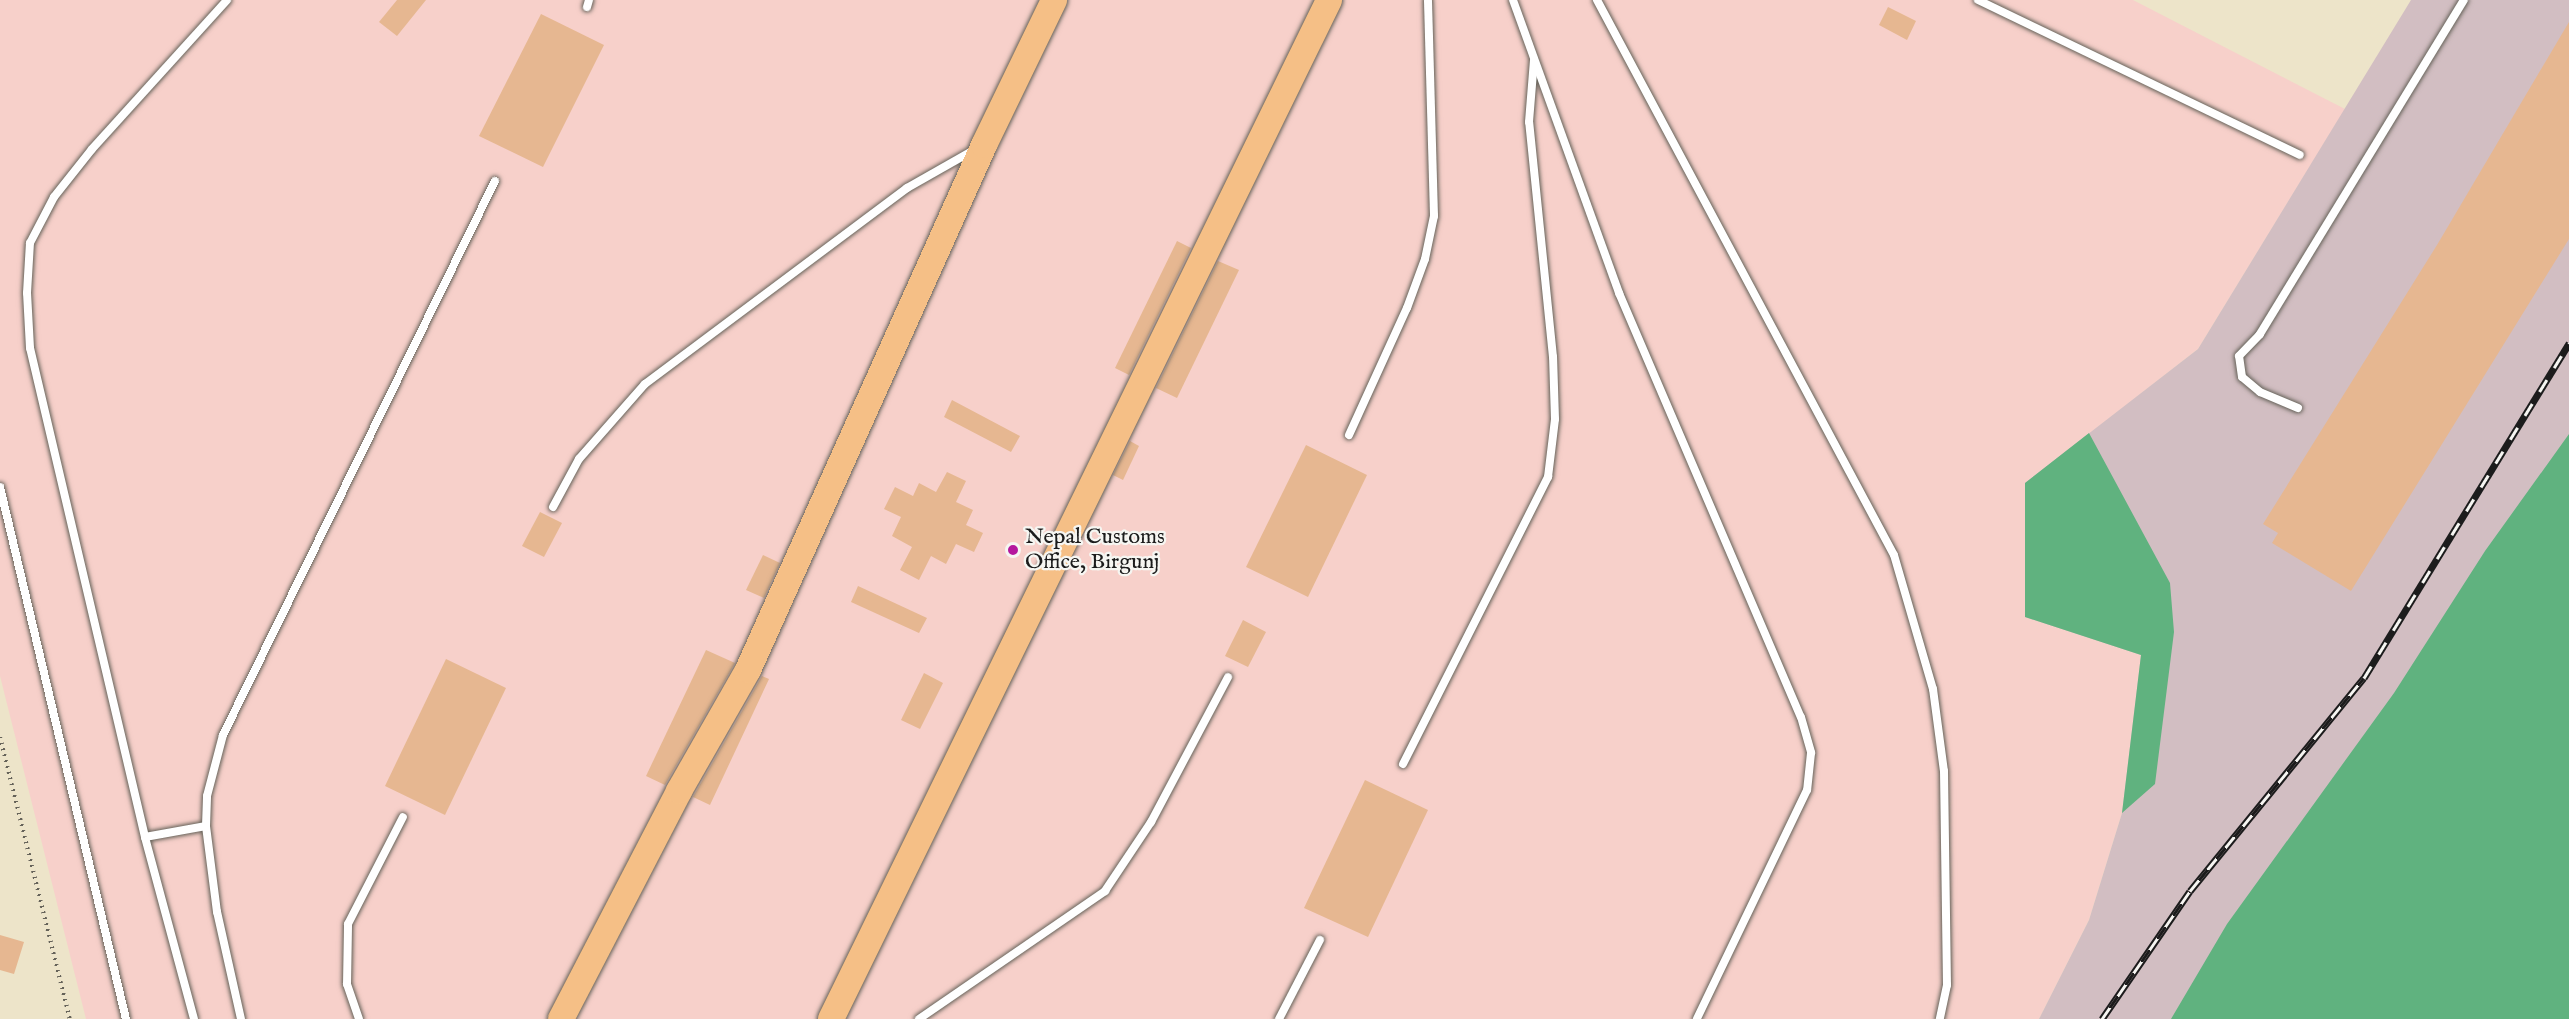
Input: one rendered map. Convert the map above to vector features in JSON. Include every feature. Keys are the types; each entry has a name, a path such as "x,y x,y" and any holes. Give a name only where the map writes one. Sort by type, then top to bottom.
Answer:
{"highway":[{"path":"561,1019 679,791 748,669 984,145 1054,0"},
{"path":"831,1019 1329,0"}],"lane":[{"path":"194,1019 145,837 30,348 27,293 30,243 54,197 92,149 227,0"},
{"path":"1349,435 1407,308 1425,259 1434,216 1428,0"},
{"path":"1513,0 1619,293 1801,717 1811,753 1807,790 1697,1019"},
{"path":"1597,0 1894,555 1933,689 1944,771 1947,985 1940,1019"},
{"path":"1978,0 2300,155"},
{"path":"2298,408 2260,393 2242,377 2239,356 2260,334 2464,0"},
{"path":"1403,764 1548,477 1555,419 1553,357 1529,122 1534,56"},
{"path":"553,507 579,459 645,384 907,188 984,145"},
{"path":"241,1019 217,912 206,826 207,796 224,735 495,181"},
{"path":"0,487 126,1019"},
{"path":"919,1019 1105,891 1150,822 1228,677"},
{"path":"360,1019 347,984 348,924 403,817"},
{"path":"145,837 206,826"},
{"path":"1279,1019 1320,940"}],"path":[{"path":"0,737 70,1019"}],"shaded area":[{"name":"Nepal Customs Office, Birgunj","path":"0,0 2133,0 2345,109 2198,349 2025,484 2025,617 2141,655 2122,813 2089,920 2039,1019 86,1019 0,676"},
{"path":"2411,0 2569,0 2569,1019 2039,1019 2089,920 2122,813 2141,655 2025,617 2025,483 2198,349"}],"green space":[{"path":"2089,433 2170,583 2174,632 2155,784 2122,813 2141,655 2025,617 2025,483"},
{"path":"2569,434 2569,1019 2171,1019 2227,924 2394,693 2485,551"}],"building":[{"path":"397,0 426,0 397,36 379,22"},
{"path":"1888,7 1916,21 1907,40 1879,25"},
{"path":"541,14 604,45 543,167 479,136"},
{"path":"2569,22 2569,239 2351,591 2272,543 2278,533 2263,524 2437,245"},
{"path":"1177,241 1191,248 1129,375 1115,368"},
{"path":"1218,261 1239,270 1177,398 1156,388"},
{"path":"952,400 1020,436 1011,452 944,417"},
{"path":"1130,441 1139,446 1123,480 1113,475"},
{"path":"1306,445 1367,475 1308,597 1246,567"},
{"path":"947,472 966,481 956,502 973,510 966,525 983,533 974,552 956,544 946,564 931,556 919,580 900,570 912,547 892,536 901,517 884,509 895,487 913,496 919,483 936,492"},
{"path":"540,512 562,523 544,557 522,546"},
{"path":"763,555 780,563 764,598 746,590"},
{"path":"858,586 927,618 919,633 851,602"},
{"path":"1243,620 1266,632 1248,667 1225,656"},
{"path":"706,650 735,663 665,785 646,776"},
{"path":"446,659 506,688 445,815 385,786"},
{"path":"924,673 943,683 920,729 901,720"},
{"path":"762,676 769,679 710,805 693,797"},
{"path":"1365,780 1428,810 1368,937 1304,908"},
{"path":"0,935 24,942 14,974 0,970"}],"railway":[{"path":"2102,1019 2190,891 2364,678 2569,343"}],"place":[{"name":"Nepal Customs Office, Birgunj","path":"1013,550"}]}
